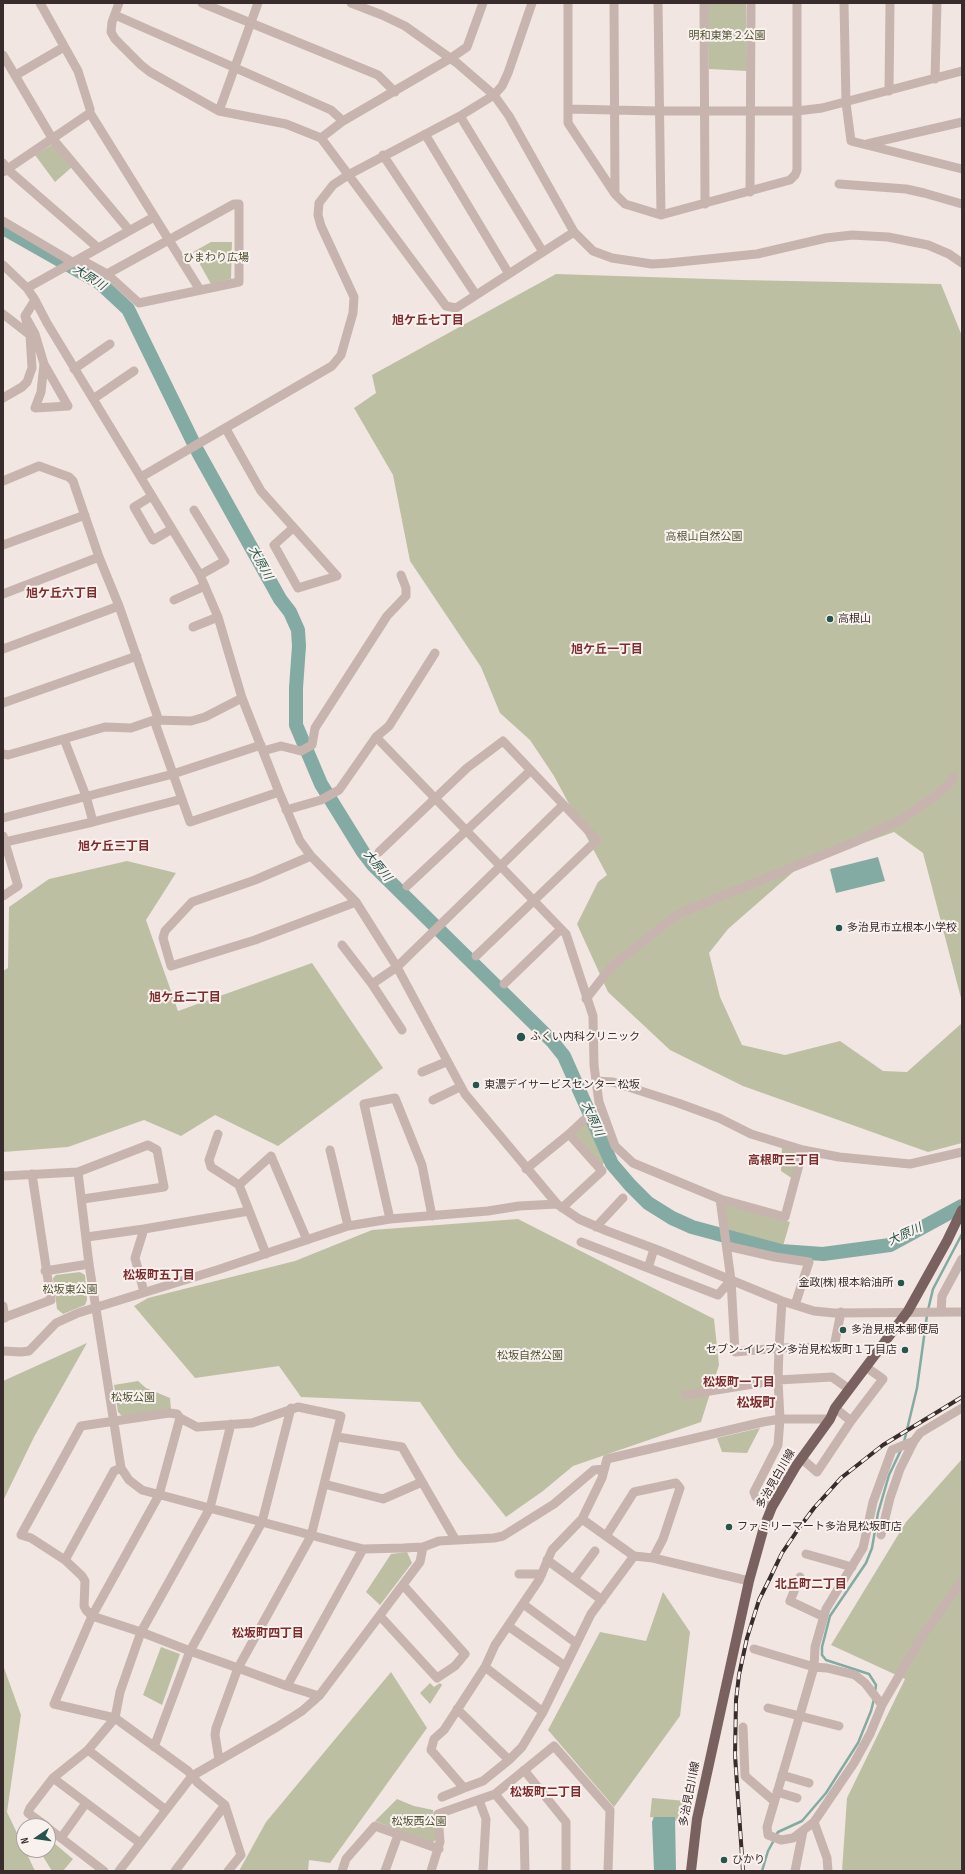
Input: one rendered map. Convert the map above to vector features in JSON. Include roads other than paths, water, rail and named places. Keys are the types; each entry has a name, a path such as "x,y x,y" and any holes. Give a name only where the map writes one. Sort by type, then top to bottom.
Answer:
{"main road":[{"name":"多治見白川線","path":"691,1871 697,1819 749,1581 764,1527 772,1507 801,1458 830,1419 835,1408 908,1311 947,1241 962,1210"}],"street":[{"path":"40,3 78,71 90,113 200,290"},
{"path":"119,3 111,32 114,39 141,65 219,111 286,124 321,138 446,306 456,308 574,232"},
{"path":"202,3 378,75 395,92"},
{"path":"219,111 258,3"},
{"path":"351,3 405,26 474,76 494,96 509,116 551,187 574,232 593,251 612,258 652,264 688,262 756,254 826,238 852,235 910,241 928,245 961,259"},
{"path":"321,138 343,121 395,92 467,47 483,3"},
{"path":"142,477 332,366 341,355 353,313 354,297 318,215 319,203 333,185 348,175 383,155 460,116 494,96 502,86 508,73 532,3"},
{"path":"568,3 568,123 615,194 625,204 661,215 750,192 790,180 795,175 797,170 798,3"},
{"path":"614,3 615,194"},
{"path":"658,3 658,111 661,215"},
{"path":"704,3 705,204"},
{"path":"750,192 752,3"},
{"path":"844,3 846,103 851,141 962,169"},
{"path":"889,91 890,3"},
{"path":"935,79 937,3"},
{"path":"115,16 331,110 343,121"},
{"path":"16,75 64,47"},
{"path":"3,54 52,138 129,230"},
{"path":"568,109 751,111 822,108 846,103 962,71"},
{"path":"90,113 4,168 98,247"},
{"path":"460,116 544,252"},
{"path":"866,145 962,122"},
{"path":"425,134 509,274"},
{"path":"383,155 476,295"},
{"path":"839,184 906,190 924,193 962,204"},
{"path":"3,221 74,263 87,263 107,274 139,303 239,282 239,204 234,204 107,274"},
{"path":"27,288 154,217"},
{"path":"3,265 27,288 35,300 74,369 142,477 200,575 218,617 242,698 286,810 300,841 311,856 356,902 397,967 446,1062 475,1108 559,1206 596,1227 782,1301 814,1311 962,1312"},
{"path":"3,398 22,387 30,376 32,368 30,336 25,316 35,300"},
{"path":"3,314 30,336"},
{"path":"25,316 35,334 44,364 68,406 35,408 41,392 44,364"},
{"path":"74,369 110,344"},
{"path":"93,399 134,371"},
{"path":"226,429 261,492 294,528 337,576 298,588 274,546 294,528"},
{"path":"3,481 39,466 69,477 73,481 99,557 137,656 173,774 190,822 279,792"},
{"path":"152,496 134,507 152,540 172,529"},
{"path":"194,510 225,561 200,575"},
{"path":"3,545 85,515"},
{"path":"3,594 99,557"},
{"path":"3,818 173,774 262,748 281,746 301,751 312,745 315,728 318,722 387,616 406,596 406,588 401,575"},
{"path":"174,600 205,586"},
{"path":"3,649 119,606"},
{"path":"193,627 218,617"},
{"path":"286,810 321,800 339,790 376,737 389,726 434,653"},
{"path":"3,703 137,656"},
{"path":"5,755 105,727 130,728 157,720 191,721 205,717 242,698"},
{"path":"376,737 436,798 560,930 566,934 586,999 593,1016 594,1064 600,1107 615,1146 633,1163 720,1199 785,1217 803,1150"},
{"path":"64,739 86,796 93,822"},
{"path":"379,852 467,768 503,741 597,840 476,956"},
{"path":"408,886 530,770"},
{"path":"586,999 611,968 678,914 850,844 902,819 935,796 951,782 954,776"},
{"path":"3,896 18,886 4,839 93,822 182,799"},
{"path":"372,984 397,967 563,805"},
{"path":"311,856 255,880 192,902 165,931 163,938 171,966 255,940 356,902"},
{"path":"504,984 560,930"},
{"path":"342,945 372,984 402,1030"},
{"path":"422,1072 446,1062"},
{"path":"596,1081 613,1082 678,1103 719,1118 751,1134 803,1150 839,1157 910,1164 962,1152"},
{"path":"433,1100 460,1086"},
{"path":"390,1219 364,1104 395,1098 422,1165 432,1216"},
{"path":"526,1168 569,1134 584,1120"},
{"path":"218,1134 209,1160 211,1166 238,1185 266,1254"},
{"path":"3,1350 21,1352 29,1350 56,1323 78,1313 266,1254 348,1226 390,1219 432,1216 519,1206 559,1206 602,1171 569,1134"},
{"path":"3,1176 78,1172 148,1145 156,1150 164,1187 83,1199"},
{"path":"330,1150 348,1226"},
{"path":"238,1185 271,1156 307,1240"},
{"path":"78,1172 83,1199 89,1264 121,1468 129,1480 142,1490 363,1549 423,1547 439,1541 494,1538 503,1536 559,1501 594,1470 604,1469"},
{"path":"3,1306 4,1318 51,1300 45,1271 32,1174"},
{"path":"596,1227 623,1198"},
{"path":"720,1199 732,1280 735,1352 779,1348 834,1347 841,1312"},
{"path":"87,1237 249,1211"},
{"path":"144,1229 135,1258 144,1292"},
{"path":"581,1242 718,1295 732,1280"},
{"path":"727,1246 775,1257 810,1262 794,1305"},
{"path":"648,1268 654,1249"},
{"path":"939,1312 942,1296 962,1259"},
{"path":"45,1271 89,1264"},
{"path":"772,1507 756,1497 754,1492 778,1445 780,1419 778,1380 782,1301"},
{"path":"801,1458 817,1472 851,1421 883,1379 866,1367"},
{"path":"685,1395 778,1380 832,1377 849,1389"},
{"path":"219,1760 215,1735 216,1728 238,1668 312,1536 341,1416 298,1407 291,1408 252,1422 197,1427 180,1418 177,1414 81,1426 21,1535 31,1538 65,1560 82,1576 85,1581 84,1606 92,1616 141,1632 190,1651 238,1668 287,1686 319,1696"},
{"path":"154,1747 190,1651 262,1522 291,1408"},
{"path":"835,1408 851,1421"},
{"path":"881,1535 890,1498 900,1469 914,1441 920,1433 962,1408"},
{"path":"180,1418 159,1495 92,1616 54,1704 115,1718 192,1776 224,1805 240,1855 228,1871"},
{"path":"464,1788 431,1750 434,1739 444,1730 485,1667 495,1645 542,1574 552,1550 582,1519 602,1478 606,1460 610,1457 780,1419 830,1419"},
{"path":"35,1818 28,1813 30,1808 53,1778 88,1750 115,1718 120,1692 141,1632 210,1508 231,1424"},
{"path":"337,1437 402,1447 455,1540"},
{"path":"914,1441 892,1450 873,1502 863,1548 826,1609 814,1647 814,1667 767,1827 768,1835 781,1840 793,1838 814,1822 854,1763 870,1734 882,1705 921,1638 962,1581"},
{"path":"65,1560 114,1471 121,1468"},
{"path":"324,1484 383,1499 422,1482"},
{"path":"606,1536 634,1492 676,1483 680,1488 663,1539 653,1558"},
{"path":"582,1519 634,1556 653,1558 749,1581"},
{"path":"119,1871 192,1776 284,1723 302,1711 319,1696 420,1562 423,1547"},
{"path":"287,1686 363,1549"},
{"path":"574,1579 595,1551"},
{"path":"806,1554 852,1567"},
{"path":"442,1797 483,1781 509,1760 522,1747 543,1712 591,1614 634,1556"},
{"path":"547,1560 602,1600"},
{"path":"519,1574 542,1574"},
{"path":"800,1577 790,1602 824,1617"},
{"path":"380,1616 437,1678 455,1666 465,1654 403,1585"},
{"path":"523,1604 576,1643"},
{"path":"508,1626 565,1666"},
{"path":"754,1649 814,1667 828,1668 855,1675 865,1683 882,1705"},
{"path":"485,1667 543,1712"},
{"path":"768,1708 839,1726"},
{"path":"457,1709 509,1760"},
{"path":"743,1727 745,1776 774,1802"},
{"path":"431,1871 439,1849 440,1834 438,1814 495,1794 554,1746 610,1810 608,1871"},
{"path":"88,1750 166,1810"},
{"path":"524,1770 566,1822 566,1871"},
{"path":"782,1775 809,1783"},
{"path":"53,1778 140,1843"},
{"path":"777,1792 797,1798"},
{"path":"495,1794 524,1829 524,1871"},
{"path":"479,1800 486,1819 483,1871"},
{"path":"61,1838 86,1803"},
{"path":"175,1871 224,1805"},
{"path":"814,1822 827,1858 828,1871"},
{"path":"342,1871 346,1859 375,1826 439,1849"},
{"path":"795,1871 803,1831"},
{"path":"56,1834 104,1871"},
{"path":"385,1871 398,1835"}],"water":[{"path":"878,857 885,881 836,893 830,869"},
{"path":"654,1817 675,1817 676,1871 654,1871 652,1822"}],"waterway":[{"name":"大原川","path":"3,228 100,283 128,309 198,452 280,599 290,612 298,630 299,646 296,688 296,725 321,784 363,852 373,865 552,1041 564,1056 612,1164 630,1185 648,1203 672,1218 692,1227 781,1251 823,1254 890,1245 962,1206"},
{"path":"928,1310 933,1289 962,1234"},
{"path":"904,1442 917,1388 927,1315"},
{"path":"875,1692 876,1685 869,1674 826,1660 822,1655 822,1647 830,1616 866,1563 872,1548 878,1513 889,1475 901,1450"},
{"path":"776,1835 778,1832 802,1821 826,1793 858,1743 871,1711 874,1699"},
{"path":"762,1871 768,1851 774,1840"}],"railway":[{"path":"743,1871 735,1755 736,1700 739,1675 747,1638 759,1600 782,1553 814,1508 841,1478 883,1445 962,1397"}],"place":[{"name":"高根山","path":"830,619"},
{"name":"多治見市立根本小学校","path":"839,928"},
{"name":"ふくい内科クリニック","path":"521,1037"},
{"name":"東濃デイサービスセンター 松坂","path":"476,1085"},
{"name":"金政(株) 根本給油所","path":"901,1283"},
{"name":"多治見根本郵便局","path":"843,1330"},
{"name":"セブン-イレブン多治見松坂町１丁目店","path":"905,1350"},
{"name":"ファミリーマート多治見松坂町店","path":"729,1527"},
{"name":"ひかり","path":"724,1860"}],"district":[{"name":"旭ケ丘七丁目","path":"428,321"},
{"name":"旭ケ丘六丁目","path":"62,594"},
{"name":"旭ケ丘一丁目","path":"607,650"},
{"name":"旭ケ丘三丁目","path":"114,847"},
{"name":"旭ケ丘二丁目","path":"185,998"},
{"name":"高根町三丁目","path":"784,1161"},
{"name":"松坂町五丁目","path":"159,1276"},
{"name":"松坂町一丁目","path":"739,1383"},
{"name":"松坂町","path":"756,1404"},
{"name":"北丘町二丁目","path":"811,1585"},
{"name":"松坂町四丁目","path":"268,1634"},
{"name":"松坂町二丁目","path":"546,1793"}],"park label":[{"name":"明和東第２公園","path":"727,36"},
{"name":"ひまわり広場","path":"216,258"},
{"name":"高根山自然公園","path":"704,537"},
{"name":"松坂東公園","path":"70,1290"},
{"name":"松坂自然公園","path":"530,1356"},
{"name":"松坂公園","path":"133,1398"},
{"name":"松坂西公園","path":"419,1822"}]}
